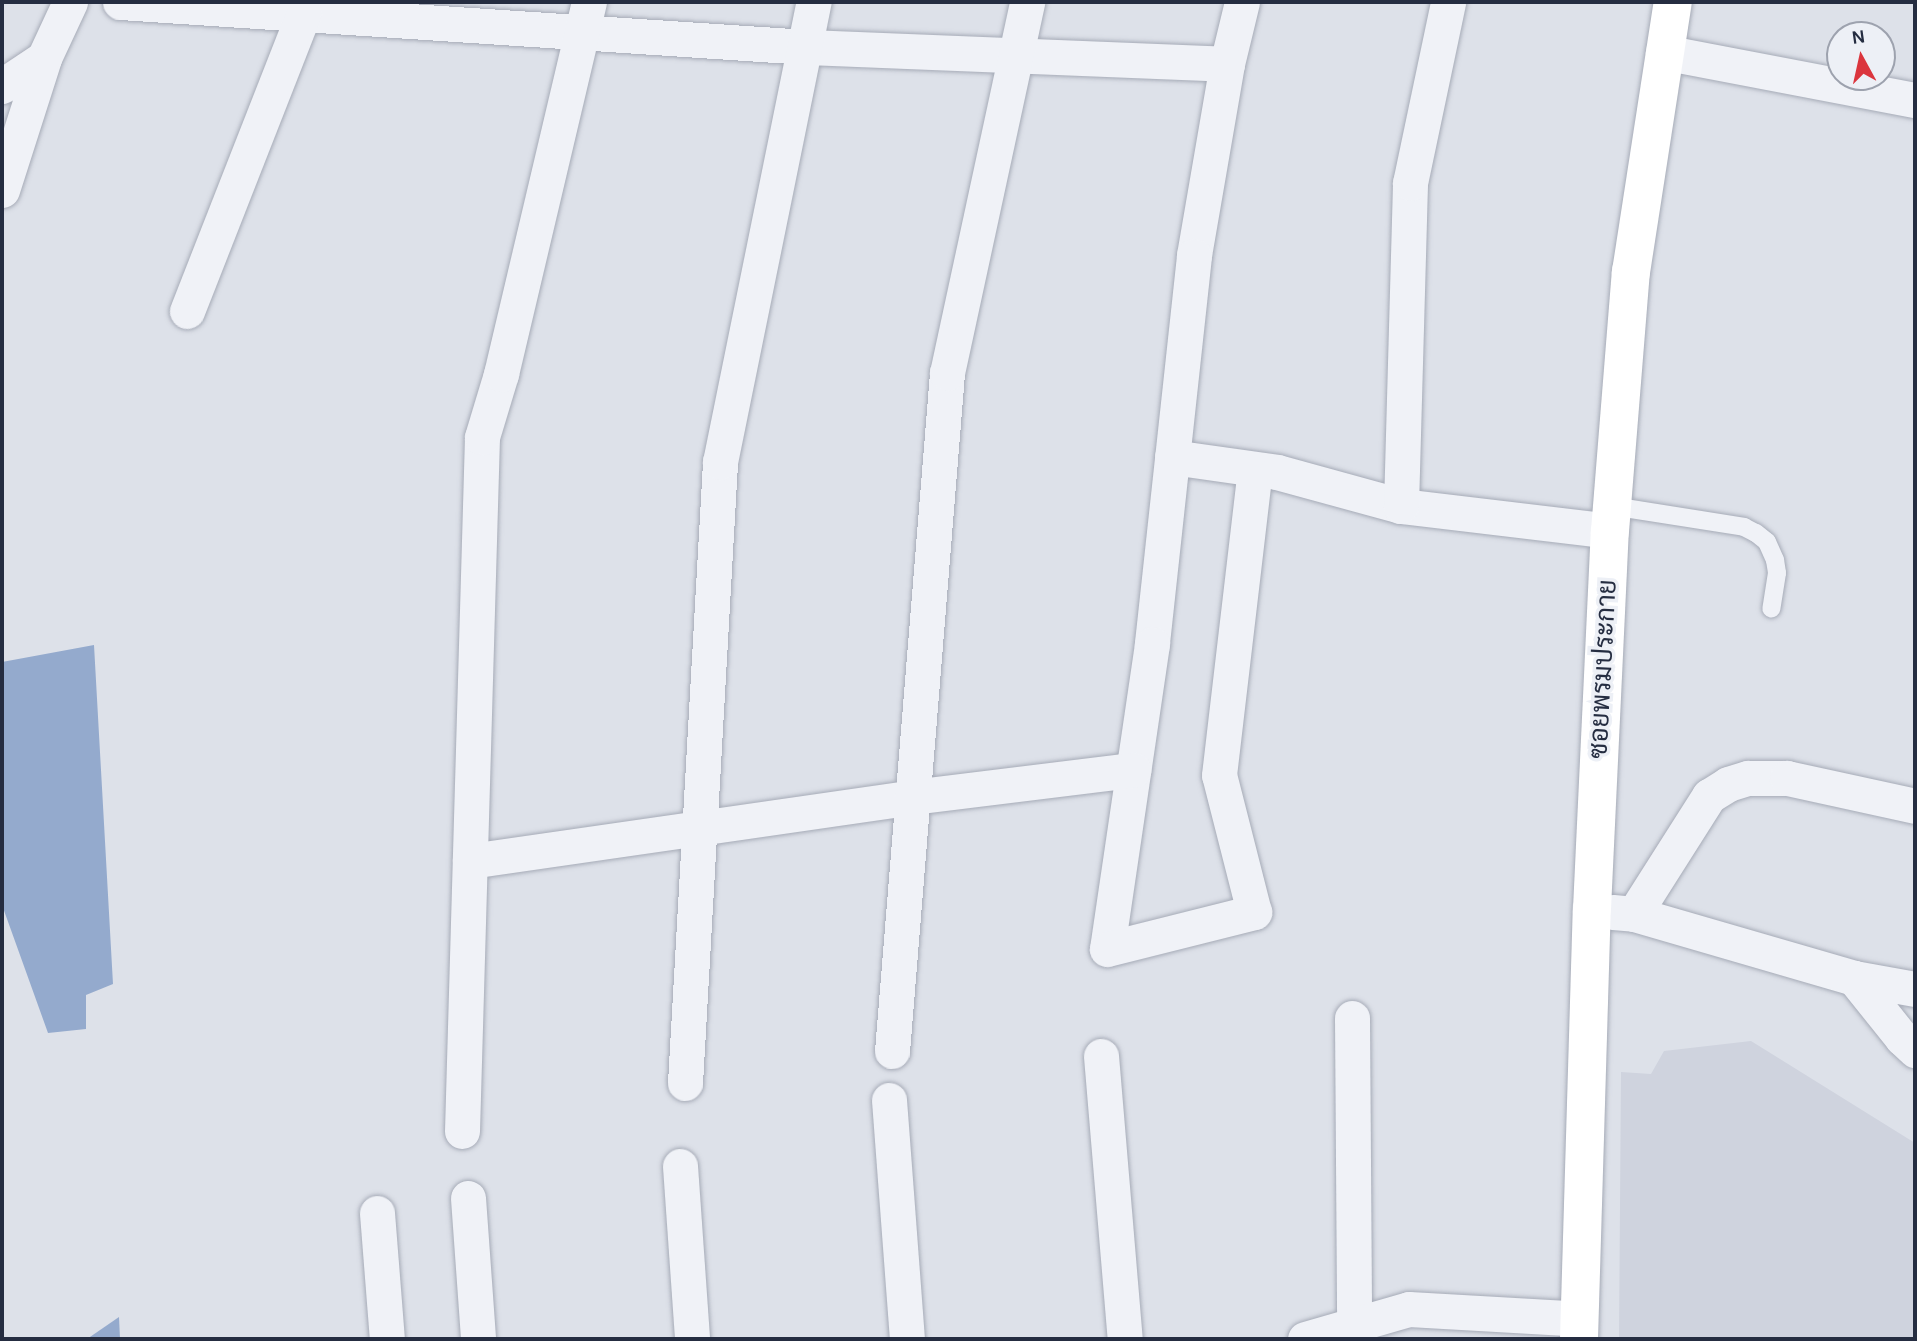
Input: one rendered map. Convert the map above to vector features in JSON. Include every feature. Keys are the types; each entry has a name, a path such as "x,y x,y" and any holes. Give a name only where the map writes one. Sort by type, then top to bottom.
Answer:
{"street":[{"path":"2,190 44,58 71,2"},
{"path":"120,2 304,13 585,16 806,47 1227,64"},
{"path":"685,1083 720,462 814,2"},
{"path":"892,1051 947,373 1027,2"},
{"path":"1242,2 1227,64 1194,256 1152,644 1107,949 1254,912 1219,775 1255,470"},
{"path":"1401,506 1410,183 1448,2"},
{"name":"ซอยพรมประกาย","path":"1579,1329 1592,909 1611,519 1631,272 1663,52 1673,2"},
{"path":"187,311 304,13"},
{"path":"462,1131 482,437 501,374 585,16"},
{"path":"1663,52 1915,100"},
{"path":"2,86 44,58"},
{"path":"1172,457 1277,472 1401,506 1611,519"},
{"path":"470,861 912,797 1133,770"},
{"path":"1634,914 1709,796 1728,784 1748,778 1787,778 1915,806"},
{"path":"1592,909 1634,914 1854,978 1915,989"},
{"path":"1854,978 1902,1038 1915,1050"},
{"path":"1352,1018 1353,1325"},
{"path":"1101,1056 1125,1339"},
{"path":"890,1100 906,1339"},
{"path":"680,1166 692,1339"},
{"path":"468,1198 478,1339"},
{"path":"377,1213 387,1339"},
{"path":"1305,1339 1409,1309 1579,1329"}],"lane":[{"path":"1611,519 1745,527 1756,533 1766,542 1775,560 1777,573 1771,609"}],"shaded area":[{"path":"1751,1041 1915,1143 1915,1339 1619,1339 1621,1072 1651,1074 1664,1051"}],"water":[{"path":"94,645 113,984 86,995 86,1029 48,1033 2,905 2,662"},
{"path":"119,1317 120,1339 87,1339"}]}
